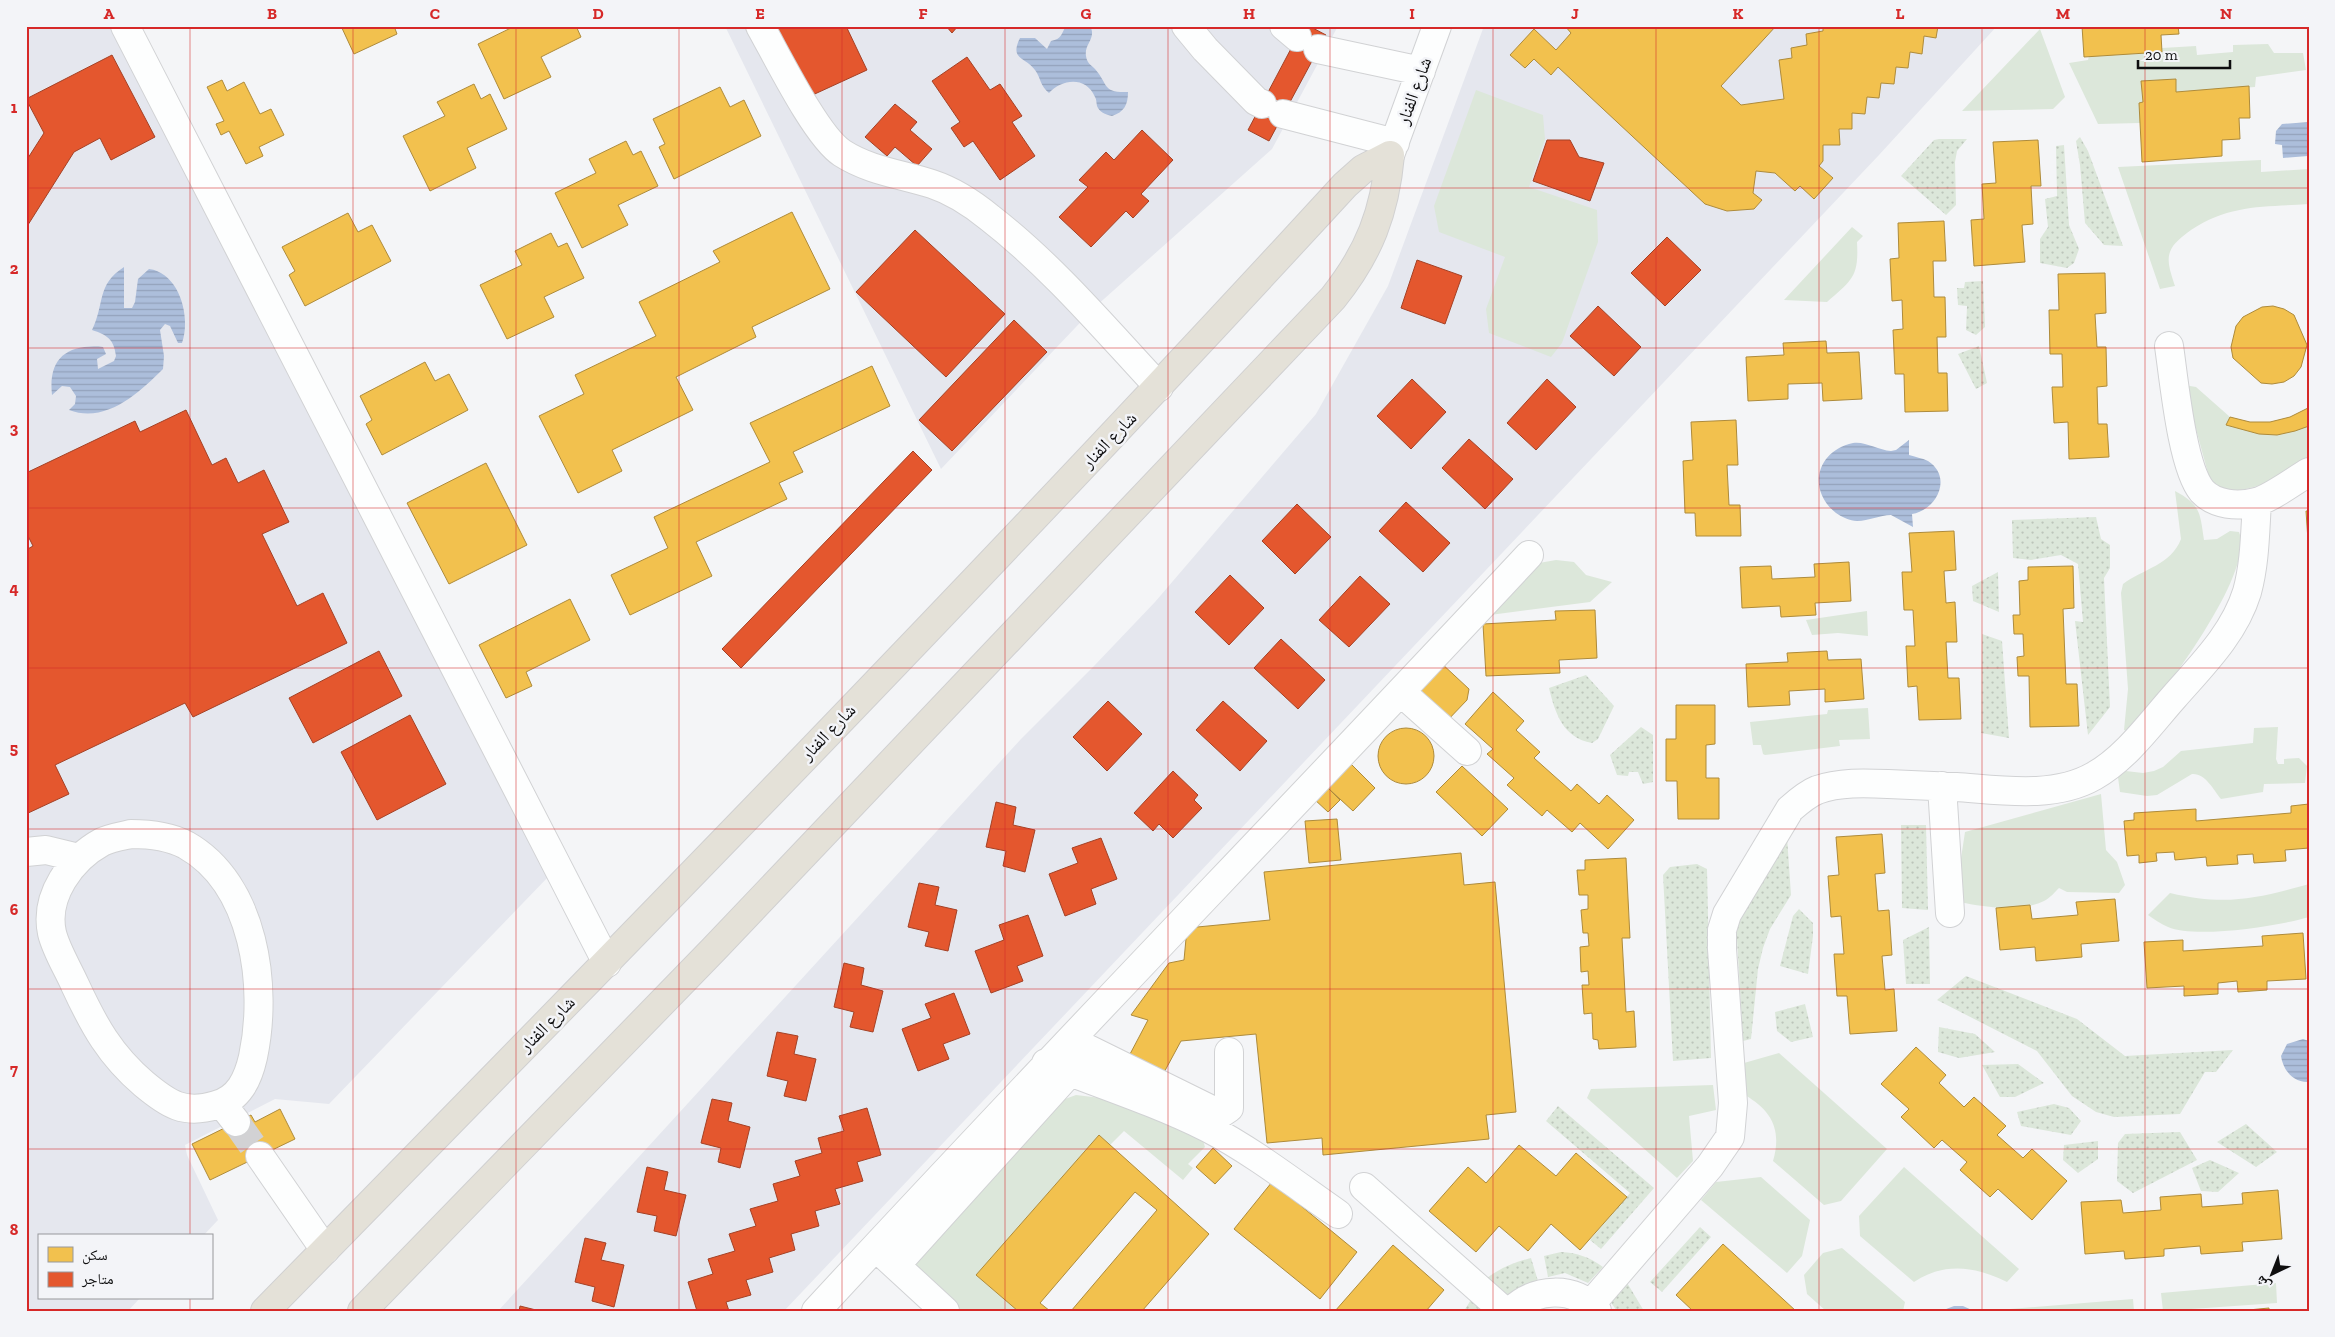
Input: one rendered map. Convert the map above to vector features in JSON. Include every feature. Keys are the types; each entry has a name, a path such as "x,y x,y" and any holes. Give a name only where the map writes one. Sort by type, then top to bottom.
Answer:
{"main road":[{"name":"شارع الفنار","path":"265,1311 607,964 1159,387 1345,186 1363,169 1393,149"},
{"name":"شارع الفنار","path":"362,1311 714,949 1332,298 1357,266 1370,240 1381,213 1388,184 1393,149"}],"street":[{"path":"125,26 607,964"},
{"path":"760,26 820,128 841,152 869,167 933,184 960,196 991,218 1043,262 1159,387"},
{"path":"1186,26 1205,49 1256,101 1273,109 1393,149"},
{"name":"شارع الفنار","path":"1393,149 1437,26"},
{"path":"1300,37 1421,71"},
{"path":"2168,346 2186,455 2202,490 2216,502 2234,504 2257,502 2309,472"},
{"path":"1511,1311 1533,1295 1548,1292 1571,1294 1594,1308 1710,1166 1730,1137 1733,1103 1722,930 1727,914 1790,809 1802,798 1816,790 1832,786 1879,784 2044,790 2073,785 2094,776 2116,760 2144,732 2224,639 2237,616 2246,593 2252,567 2257,502"},
{"path":"816,1311 875,1247 1079,1045 1529,555"},
{"path":"1402,692 1467,751"},
{"path":"1942,786 1950,913"},
{"path":"26,852 46,850 79,858 103,841 131,834 160,835 186,845 224,878 240,909 252,942 259,976 260,1010 258,1035 250,1073 234,1096 229,1113 182,1108 163,1100 128,1070 98,1032 52,934 51,917 54,900 60,884 79,858"},
{"path":"1079,1045 1220,1114 1229,1108 1229,1052"},
{"path":"1058,1067 1177,1113 1208,1129 1239,1146 1338,1214"},
{"path":"896,1265 1058,1067"},
{"path":"260,1156 324,1250"},
{"path":"1364,1187 1504,1311"},
{"path":"875,1247 945,1311"}],"shaded area":[{"path":"26,26 111,26 550,875 329,1104 275,1099 185,1145 187,1155 218,1220 205,1234 38,1234 38,1300 138,1300 128,1311 26,1311"},
{"path":"725,26 1338,26 1272,149 1095,307 941,469"},
{"path":"1484,26 1997,26 1879,155 784,1311 498,1311 1021,739 1155,602 1316,414 1388,286"},
{"path":"2040,29 2065,97 2053,109 1962,111"},
{"path":"2268,44 2274,53 2303,53 2306,70 2256,77 2255,87 2176,92 2176,79 2142,81 2143,102 2139,103 2140,123 2098,124 2069,63 2088,60 2089,56 2162,52 2162,48 2196,46 2197,55 2233,52 2233,45"},
{"path":"1476,90 1543,115 1545,139 1529,187 1597,210 1598,242 1562,343 1551,357 1489,333 1486,309 1505,257 1439,232 1434,206"},
{"path":"2080,137 2088,151 2123,246 2104,245 2085,223 2076,141"},
{"path":"1967,139 1957,151 1955,162 1956,205 1946,215 1901,176 1934,140"},
{"path":"2064,145 2069,225 2079,249 2074,263 2067,268 2040,263 2040,239 2048,227 2045,199 2057,196 2056,146"},
{"path":"2261,160 2261,172 2309,169 2309,204 2248,208 2220,215 2205,222 2188,232 2173,246 2169,260 2175,286 2160,289 2118,167"},
{"path":"1852,227 1863,236 1857,242 1857,263 1848,283 1827,302 1784,300"},
{"path":"1983,281 1985,327 1976,335 1966,330 1967,306 1958,305 1957,288 1964,288 1965,282"},
{"path":"1979,346 1987,383 1976,389 1958,354"},
{"path":"2184,385 2196,387 2230,417 2227,425 2259,434 2309,426 2309,466 2279,479 2243,490 2232,491 2218,488 2209,477"},
{"path":"2175,491 2190,501 2198,511 2204,540 2217,539 2230,531 2239,532 2240,551 2233,576 2202,636 2182,666 2131,733 2124,730 2128,689 2121,593 2123,584 2164,561 2171,555 2181,539"},
{"path":"2096,517 2101,539 2110,545 2110,568 2104,578 2110,707 2088,735 2075,621 2083,622 2078,564 2061,555 2031,560 2013,558 2012,520"},
{"path":"1556,560 1574,562 1586,575 1612,582 1590,602 1490,615 1539,563"},
{"path":"1998,572 1999,612 1973,601 1972,586"},
{"path":"1867,611 1868,636 1838,633 1812,635 1806,620"},
{"path":"1982,634 2002,641 2009,738 1981,733"},
{"path":"1586,675 1614,706 1598,739 1592,743 1574,736 1567,730 1554,706 1549,688"},
{"path":"1868,708 1870,739 1839,740 1840,746 1765,755 1761,745 1753,745 1750,722 1827,714 1828,710"},
{"path":"1641,727 1653,735 1653,782 1643,784 1638,772 1629,772 1628,776 1617,775 1610,755"},
{"path":"2278,727 2276,759 2278,764 2284,764 2284,759 2299,758 2307,766 2305,783 2264,784 2263,792 2221,799 2205,779 2197,774 2192,774 2157,795 2147,796 2120,792 2117,770 2143,773 2154,771 2163,767 2181,751 2253,743 2254,728"},
{"path":"2101,794 2106,850 2117,862 2125,885 2119,893 2067,892 2059,888 2044,901 2034,905 2013,908 1959,902 1960,865 1965,832"},
{"path":"1901,825 1926,825 1928,910 1902,908"},
{"path":"1787,837 1791,895 1770,929 1763,948 1758,969 1751,1039 1743,1041 1736,923"},
{"path":"1697,864 1707,869 1711,1058 1673,1061 1663,875 1670,867"},
{"path":"2309,884 2309,917 2296,921 2238,930 2197,932 2168,927 2148,915 2170,893 2207,899 2240,899 2273,894"},
{"path":"1799,909 1813,923 1808,974 1780,966 1793,916"},
{"path":"1929,927 1930,984 1906,984 1903,940"},
{"path":"1966,976 2077,1019 2125,1056 2233,1050 2216,1072 2205,1072 2180,1114 2114,1117 2096,1112 2072,1096 2037,1051 1937,1000"},
{"path":"1805,1004 1813,1037 1791,1042 1777,1031 1775,1012"},
{"path":"1939,1027 1975,1034 1995,1052 1959,1058 1938,1052"},
{"path":"1779,1053 1887,1149 1841,1201 1824,1205 1773,1161 1776,1140 1772,1122 1762,1108 1745,1095 1744,1063"},
{"path":"2018,1064 2044,1083 2015,1097 2000,1097 1982,1065"},
{"path":"1713,1085 1716,1110 1689,1116 1693,1161 1677,1178 1587,1098 1591,1089"},
{"path":"1076,1095 1109,1099 1202,1137 1205,1147 1188,1164 1193,1168 1183,1180 1124,1131 1110,1145 1099,1135 976,1275 1018,1311 956,1311 911,1269 1065,1099"},
{"path":"2054,1104 2069,1108 2081,1121 2071,1135 2021,1126 2017,1112"},
{"path":"1558,1106 1654,1188 1601,1249 1590,1240 1630,1193 1546,1121"},
{"path":"2246,1124 2277,1152 2256,1167 2217,1142"},
{"path":"2180,1132 2197,1160 2133,1193 2117,1181 2118,1143 2125,1134"},
{"path":"2098,1141 2098,1159 2078,1173 2063,1160 2064,1145"},
{"path":"2210,1160 2239,1173 2218,1192 2201,1191 2192,1168"},
{"path":"1904,1167 2019,1269 2007,1282 1983,1272 1960,1268 1937,1271 1914,1282 1860,1236 1859,1216"},
{"path":"1761,1177 1810,1220 1802,1256 1787,1273 1701,1200 1716,1182"},
{"path":"1700,1227 1711,1237 1662,1292 1650,1282"},
{"path":"1842,1248 1905,1302 1903,1311 1826,1311 1807,1294 1804,1275 1823,1253"},
{"path":"1561,1252 1583,1256 1603,1267 1588,1283 1565,1273 1548,1277 1544,1256"},
{"path":"1531,1258 1538,1281 1513,1291 1501,1300 1481,1283 1492,1274 1504,1268"},
{"path":"1626,1281 1644,1311 1617,1311 1609,1300"},
{"path":"2276,1283 2277,1303 2163,1311 2161,1293"},
{"path":"1472,1298 1486,1311 1464,1311"},
{"path":"2133,1299 2134,1311 2010,1311 2010,1309"}],"water":[{"path":"1066,26 1090,26 1092,34 1086,52 1088,62 1107,87 1114,91 1128,92 1126,104 1120,112 1112,116 1101,111 1097,107 1096,98 1091,90 1080,83 1074,82 1060,85 1049,93 1044,88 1035,70 1018,54 1016,50 1020,38 1035,38 1047,49 1051,41 1061,36"},
{"path":"2309,122 2308,156 2283,158 2282,145 2275,144 2276,131 2282,124"},
{"path":"124,267 124,308 132,308 135,302 138,279 149,269 160,272 175,288 184,310 185,321 182,343 178,343 170,326 165,324 160,330 164,356 163,369 143,387 121,404 109,410 83,413 69,410 75,404 76,396 70,387 62,386 52,395 53,371 62,356 79,348 103,347 106,354 97,359 98,369 114,361 116,356 114,345 109,338 92,330 105,288 115,274"},
{"path":"1909,440 1909,455 1928,461 1936,468 1940,475 1941,484 1935,500 1921,511 1912,514 1913,527 1891,515 1861,521 1852,520 1836,513 1827,504 1821,493 1819,483 1820,472 1831,454 1840,447 1853,443 1867,444 1891,451 1896,450"},
{"path":"2303,1039 2309,1041 2309,1082 2303,1082 2290,1075 2284,1066 2281,1056 2287,1044"},
{"path":"1954,1306 1963,1306 1974,1311 1941,1311"}],"building: سكن":[{"path":"341,26 394,26 397,34 354,54"},
{"path":"515,26 576,26 581,37 541,57 551,77 504,99 478,44"},
{"path":"1565,26 1776,26 1721,86 1741,105 1784,99 1779,60 1792,58 1791,48 1807,45 1806,34 1823,31 1823,26 1938,26 1936,38 1924,36 1922,54 1910,52 1908,68 1896,67 1894,84 1881,83 1879,98 1867,97 1865,114 1852,113 1852,129 1839,129 1840,145 1823,145 1823,161 1819,166 1833,178 1814,199 1800,186 1795,191 1775,173 1756,171 1753,193 1762,200 1754,209 1727,211 1705,204 1558,67 1551,75 1534,59 1525,68 1510,55 1534,29 1556,50 1571,33"},
{"path":"2082,26 2178,26 2179,34 2161,35 2162,52 2084,57"},
{"path":"2176,79 2176,92 2249,86 2250,118 2239,118 2240,139 2222,140 2222,156 2142,162 2139,103 2143,102 2141,81"},
{"path":"222,80 227,91 244,82 260,114 271,109 284,135 259,147 263,156 246,164 229,131 221,135 216,124 224,121 207,87"},
{"path":"474,84 481,99 490,94 507,129 467,148 476,168 430,191 403,136 445,116 437,102"},
{"path":"720,87 730,107 744,100 761,136 674,179 659,147 665,144 653,119"},
{"path":"2038,140 2041,186 2031,186 2033,224 2022,225 2025,262 1974,266 1971,220 1984,219 1982,184 1996,183 1993,142"},
{"path":"626,141 633,155 641,151 658,186 618,205 628,225 582,248 555,193 596,173 589,159"},
{"path":"792,212 830,289 752,327 756,337 676,377 693,410 612,450 622,471 578,493 539,416 584,394 575,375 656,336 639,302 720,262 713,251"},
{"path":"348,213 358,232 372,225 391,261 305,306 289,275 295,271 282,247"},
{"path":"1944,221 1946,261 1933,261 1934,297 1945,297 1946,337 1937,337 1938,373 1947,373 1948,411 1905,412 1904,374 1895,374 1893,330 1903,329 1902,300 1892,301 1890,259 1899,258 1898,223"},
{"path":"551,233 558,247 567,243 584,278 544,297 554,317 507,339 480,285 522,265 515,251"},
{"path":"2105,273 2106,313 2095,314 2097,347 2106,347 2107,386 2097,387 2098,424 2107,424 2109,457 2069,459 2068,422 2054,423 2052,387 2063,387 2062,354 2050,354 2049,310 2059,310 2058,274"},
{"path":"2273,306 2284,309 2294,315 2307,345 2301,367 2294,376 2284,382 2272,384 2261,383 2233,358 2231,347 2236,326 2243,317 2262,307"},
{"path":"1826,341 1827,353 1859,352 1862,399 1823,401 1822,383 1788,384 1788,399 1748,401 1746,357 1784,355 1783,343"},
{"path":"425,362 435,381 449,374 468,410 382,455 366,424 372,420 360,396"},
{"path":"872,366 890,406 793,452 803,472 779,483 787,499 696,542 712,576 630,615 611,575 668,548 654,517 770,462 750,423"},
{"path":"2308,408 2309,426 2277,435 2259,434 2226,425 2230,417 2250,422 2270,422 2290,417"},
{"path":"1736,420 1738,465 1727,465 1729,505 1740,505 1741,536 1696,536 1695,513 1685,513 1683,461 1693,460 1691,422"},
{"path":"486,463 527,545 449,584 407,503"},
{"path":"2306,511 2309,511 2309,555"},
{"path":"1954,531 1956,570 1944,571 1946,603 1955,602 1957,642 1946,642 1948,678 1959,678 1961,719 1919,720 1917,686 1908,687 1906,646 1915,646 1913,610 1904,610 1902,572 1912,572 1909,533"},
{"path":"1849,562 1851,601 1815,603 1816,615 1781,617 1780,606 1742,608 1740,567 1771,566 1772,579 1815,577 1814,564"},
{"path":"2073,566 2074,608 2063,609 2066,684 2077,684 2079,726 2030,727 2029,676 2018,676 2017,657 2024,656 2023,634 2014,634 2013,615 2020,615 2019,581 2028,580 2028,567"},
{"path":"570,599 590,640 526,672 532,686 506,698 479,645"},
{"path":"1595,610 1597,658 1559,660 1560,673 1486,676 1483,624 1556,620 1555,611"},
{"path":"1827,651 1828,660 1861,659 1864,699 1825,702 1825,689 1789,691 1790,705 1748,707 1746,664 1788,662 1787,653"},
{"path":"1440,662 1469,689 1467,700 1444,724 1411,692"},
{"path":"1493,692 1524,721 1516,730 1540,752 1534,758 1571,791 1577,784 1599,804 1607,795 1634,820 1608,849 1580,823 1572,832 1547,810 1542,816 1507,785 1514,778 1487,754 1493,749 1465,724"},
{"path":"1676,705 1715,705 1715,744 1706,745 1706,778 1719,778 1719,819 1678,819 1677,781 1666,781 1666,739 1676,739"},
{"path":"1400,728 1412,728 1422,732 1430,740 1434,756 1430,772 1422,780 1412,784 1400,784 1390,780 1382,772 1378,762 1378,750 1382,740 1390,732"},
{"path":"1351,764 1375,788 1353,811 1328,788"},
{"path":"1462,766 1508,809 1482,836 1436,792"},
{"path":"1326,786 1340,800 1328,812 1313,798"},
{"path":"2309,804 2309,848 2285,850 2286,861 2254,863 2253,854 2237,855 2238,864 2207,866 2206,857 2175,860 2174,852 2156,853 2157,861 2139,863 2139,855 2127,856 2124,821 2134,820 2134,813 2196,809 2196,821 2291,813 2291,806"},
{"path":"1337,819 1341,860 1309,863 1305,821"},
{"path":"1882,834 1885,873 1875,874 1878,911 1889,910 1892,955 1882,956 1885,990 1894,989 1897,1031 1850,1034 1847,996 1837,996 1834,954 1844,954 1841,916 1831,917 1828,876 1839,875 1836,837"},
{"path":"1461,853 1464,885 1495,882 1516,1112 1486,1115 1489,1139 1323,1155 1322,1138 1267,1143 1256,1034 1181,1041 1161,1078 1129,1056 1148,1020 1131,1015 1169,963 1184,960 1187,928 1270,920 1264,872"},
{"path":"1626,858 1630,938 1622,938 1626,1012 1634,1011 1636,1047 1599,1049 1598,1040 1593,1039 1592,1013 1584,1014 1582,985 1589,985 1588,971 1581,972 1580,947 1589,946 1588,933 1583,933 1581,910 1588,909 1588,895 1579,895 1577,870 1585,870 1585,860"},
{"path":"2115,899 2119,941 2081,944 2082,957 2036,961 2035,947 2000,950 1996,908 2030,905 2032,919 2078,915 2076,902"},
{"path":"2303,933 2306,979 2267,981 2267,990 2238,992 2237,981 2218,983 2218,994 2184,996 2184,986 2147,988 2144,942 2183,940 2183,951 2263,946 2262,936"},
{"path":"1916,1047 1946,1075 1939,1083 1964,1107 1974,1097 2006,1126 1997,1135 2023,1158 2032,1149 2067,1181 2032,1220 1998,1189 1990,1197 1960,1170 1967,1162 1942,1140 1934,1148 1901,1117 1909,1109 1881,1084"},
{"path":"280,1109 295,1139 210,1180 192,1144 251,1115 255,1122"},
{"path":"1099,1135 1209,1234 1142,1311 1071,1311 1157,1210 1135,1192 1040,1303 1050,1311 1018,1311 976,1275"},
{"path":"1519,1145 1556,1176 1576,1153 1627,1197 1580,1250 1551,1224 1528,1251 1499,1226 1476,1252 1429,1211 1468,1167 1486,1183"},
{"path":"1213,1148 1232,1166 1215,1184 1196,1167"},
{"path":"1272,1182 1357,1252 1320,1299 1234,1229"},
{"path":"2278,1190 2282,1239 2242,1242 2243,1251 2201,1254 2200,1246 2164,1249 2164,1256 2125,1259 2124,1251 2085,1254 2081,1202 2121,1200 2123,1213 2161,1210 2160,1197 2201,1194 2202,1207 2243,1204 2242,1193"},
{"path":"1723,1244 1796,1311 1693,1311 1676,1295"},
{"path":"1393,1245 1444,1290 1426,1311 1335,1311"},
{"path":"2269,1308 2269,1311 2238,1311"}],"building: متاجر":[{"path":"772,26 846,26 867,70 806,98"},
{"path":"946,26 958,26 952,33"},
{"path":"1303,26 1309,26 1326,35 1269,141 1248,130"},
{"path":"112,55 155,137 111,160 100,138 74,152 26,228 26,156 28,158 44,133 26,99"},
{"path":"967,57 990,90 1000,84 1022,116 1012,122 1035,156 1000,180 973,141 964,147 951,128 960,122 932,81"},
{"path":"895,104 917,122 910,130 932,149 917,166 895,147 887,156 865,137"},
{"path":"1142,130 1173,160 1141,194 1149,201 1133,218 1126,211 1091,247 1059,217 1088,187 1079,180 1106,152 1114,160"},
{"path":"1547,140 1570,140 1579,157 1604,163 1590,201 1533,181"},
{"path":"915,230 1005,314 946,377 856,292"},
{"path":"1667,237 1701,270 1665,306 1631,273"},
{"path":"1417,260 1462,276 1445,324 1401,308"},
{"path":"1598,306 1641,347 1614,376 1570,336"},
{"path":"1014,320 1047,352 952,451 919,420"},
{"path":"1412,379 1446,412 1411,449 1377,416"},
{"path":"1547,379 1576,407 1536,450 1507,423"},
{"path":"186,410 212,465 226,458 238,483 264,470 289,522 262,534 297,606 323,593 347,643 193,717 185,703 55,765 69,794 26,814 26,550 33,546 26,532 26,473 135,421 140,432"},
{"path":"1469,439 1513,479 1485,509 1442,468"},
{"path":"913,451 932,470 741,668 722,649"},
{"path":"1406,502 1450,543 1423,572 1379,531"},
{"path":"1297,504 1331,537 1295,574 1262,541"},
{"path":"1230,575 1264,608 1229,645 1195,612"},
{"path":"1360,576 1390,604 1349,647 1319,620"},
{"path":"1281,639 1325,680 1298,709 1254,668"},
{"path":"379,651 402,696 313,743 289,698"},
{"path":"1108,701 1142,734 1107,771 1073,737"},
{"path":"1223,701 1267,741 1240,771 1196,730"},
{"path":"410,715 446,784 377,820 341,752"},
{"path":"1173,771 1198,795 1194,800 1202,808 1173,838 1159,824 1153,831 1134,813"},
{"path":"996,802 1016,807 1013,825 1035,830 1025,872 1003,866 1006,851 986,847"},
{"path":"1101,838 1117,879 1091,889 1096,904 1065,916 1049,874 1078,863 1072,848"},
{"path":"919,883 939,887 935,905 957,910 948,951 925,946 929,932 908,927"},
{"path":"1028,915 1043,956 1017,966 1023,981 991,993 975,951 1004,940 999,925"},
{"path":"844,963 864,968 861,985 883,991 873,1032 850,1027 854,1012 834,1007"},
{"path":"954,993 970,1034 943,1044 949,1059 918,1071 902,1029 931,1018 925,1004"},
{"path":"777,1032 798,1036 794,1054 816,1059 806,1101 784,1096 788,1081 767,1076"},
{"path":"712,1099 732,1103 728,1121 750,1127 740,1168 718,1162 721,1148 701,1143"},
{"path":"867,1108 881,1155 857,1162 863,1181 835,1189 840,1204 815,1211 819,1226 791,1234 795,1250 769,1258 773,1272 746,1280 751,1295 726,1302 729,1311 697,1311 688,1282 713,1274 708,1259 735,1251 729,1234 756,1226 750,1209 778,1201 773,1184 800,1176 795,1161 822,1153 818,1138 844,1131 839,1116"},
{"path":"647,1167 668,1172 664,1190 686,1195 676,1236 654,1231 657,1216 637,1212"},
{"path":"585,1238 606,1243 601,1260 624,1265 614,1307 592,1301 595,1287 575,1282"},
{"path":"520,1306 540,1311 519,1311"}],"tunnel":[{"path":"236,1122 260,1156"}]}
